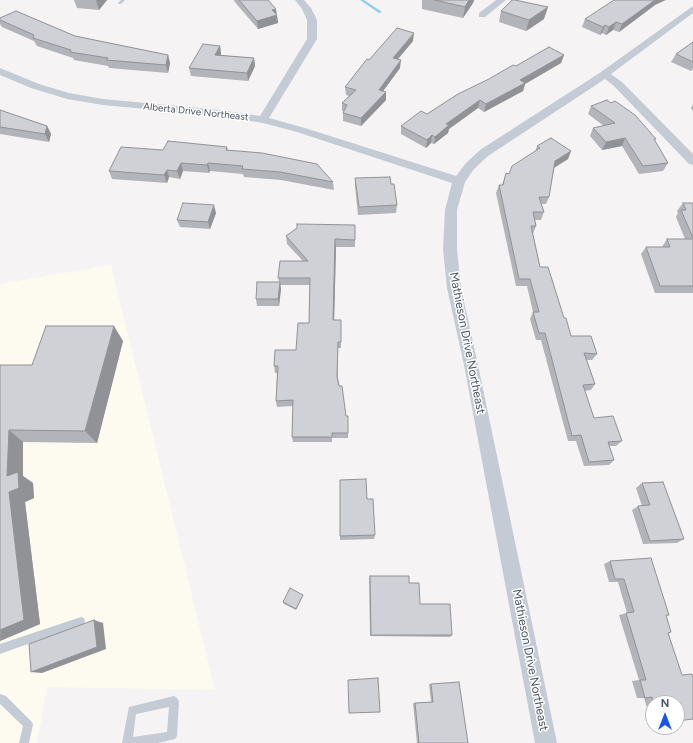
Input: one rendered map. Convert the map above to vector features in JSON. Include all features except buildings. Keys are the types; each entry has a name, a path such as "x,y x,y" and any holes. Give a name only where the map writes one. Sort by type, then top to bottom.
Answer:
{"street":[{"path":"263,120 312,39 312,20 306,8 299,0"},
{"path":"482,14 502,0"},
{"name":"Mathieson Drive Northeast","path":"546,743 471,365 454,288 450,249 451,210 454,195 459,181 470,166 484,153 605,74 693,8"},
{"name":"Alberta Drive Northeast","path":"0,70 35,86 67,96 103,102 220,113 263,120 301,130 459,181"},
{"path":"605,74 618,84 693,161"}],"lane":[{"path":"0,649 81,621"},
{"path":"0,699 4,699 28,724 24,743"},
{"path":"174,701 172,736 127,743 132,710 174,701"}],"shaded area":[{"path":"111,265 215,690 47,687 37,743 0,743 0,284"}],"waterway":[{"path":"362,0 380,12"}]}
